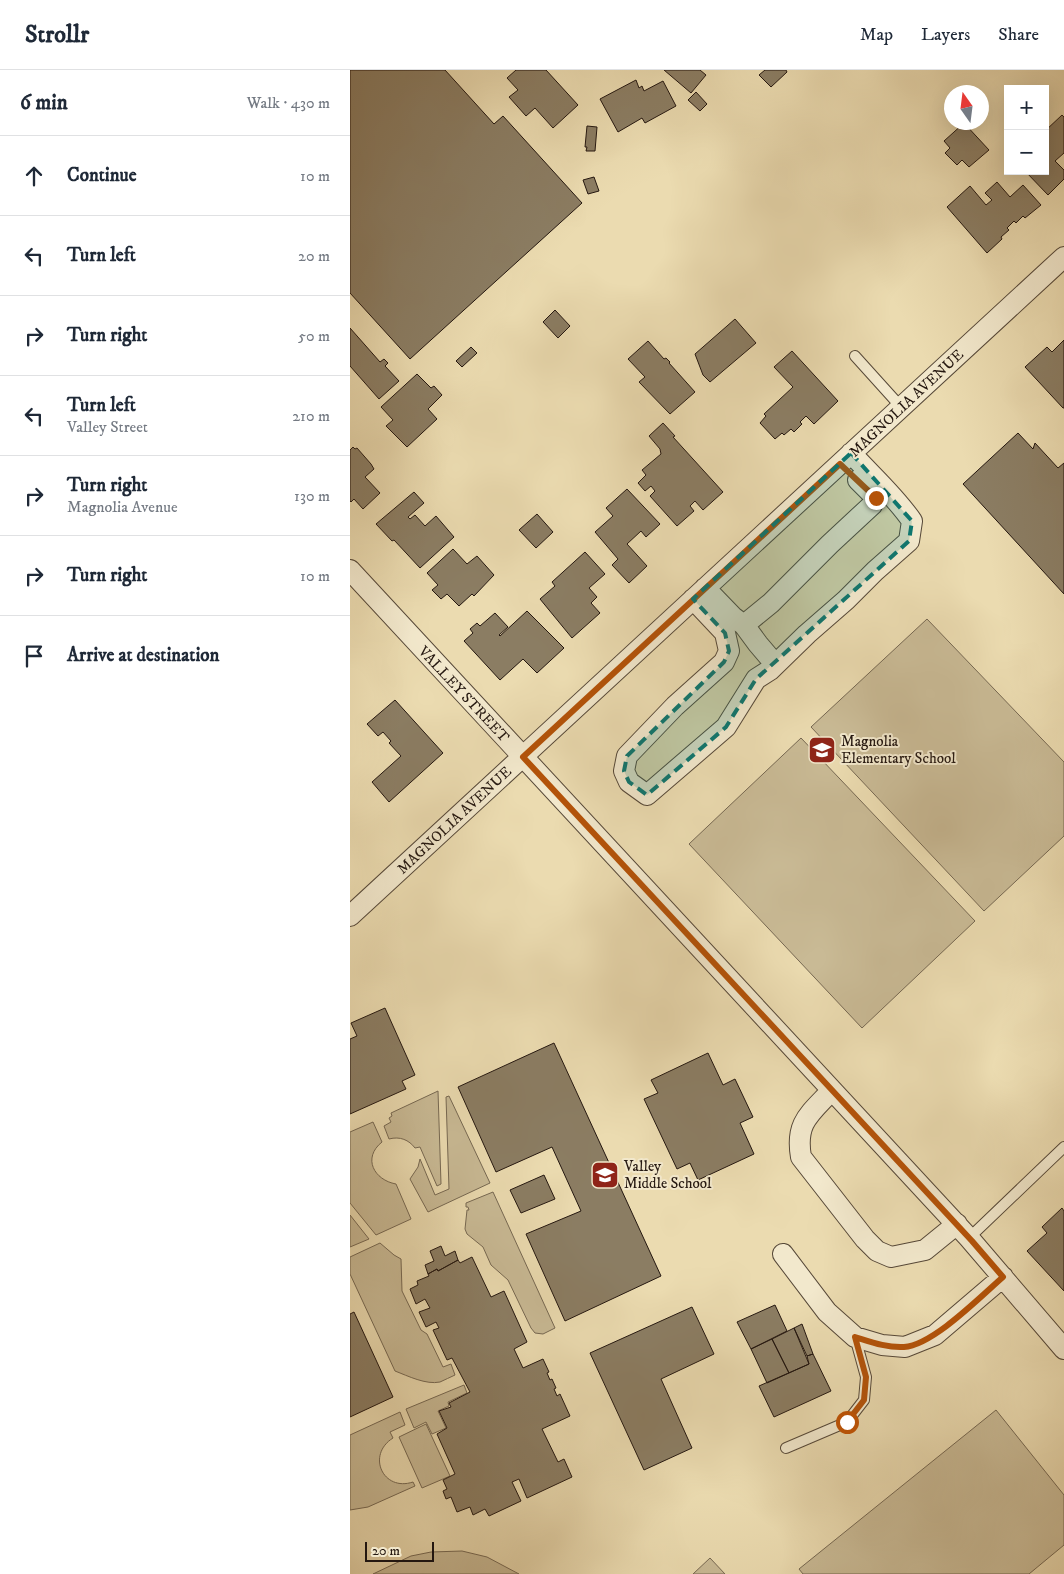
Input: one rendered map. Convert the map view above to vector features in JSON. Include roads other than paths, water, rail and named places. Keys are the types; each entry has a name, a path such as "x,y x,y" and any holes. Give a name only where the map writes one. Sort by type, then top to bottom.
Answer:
{"street":[{"name":"MAGNOLIA AVENUE","path":"350,916 1064,257"},
{"path":"744,625 770,604 872,505 876,498 846,458"},
{"path":"699,594 725,633 729,651 724,662 676,706 627,756 624,771 629,782 647,795 726,727 756,679 846,600 909,541 912,521 900,503 846,458"},
{"name":"VALLEY STREET","path":"350,570 963,1231 1064,1349"},
{"path":"699,594 744,625 775,664"},
{"path":"832,1090 803,1122 799,1141 801,1157 865,1239 877,1251 891,1257 925,1250 963,1231"},
{"path":"783,1254 827,1312 855,1337 882,1345 905,1347 927,1338 941,1330 1003,1277"}],"lane":[{"path":"855,356 901,407"},
{"path":"963,1231 1064,1147"},
{"path":"786,1448 847,1422 864,1400 866,1377 855,1337"}],"place":[{"name":"Magnolia Elementary School","path":"822,750"},
{"name":"Valley Middle School","path":"605,1175"}]}
